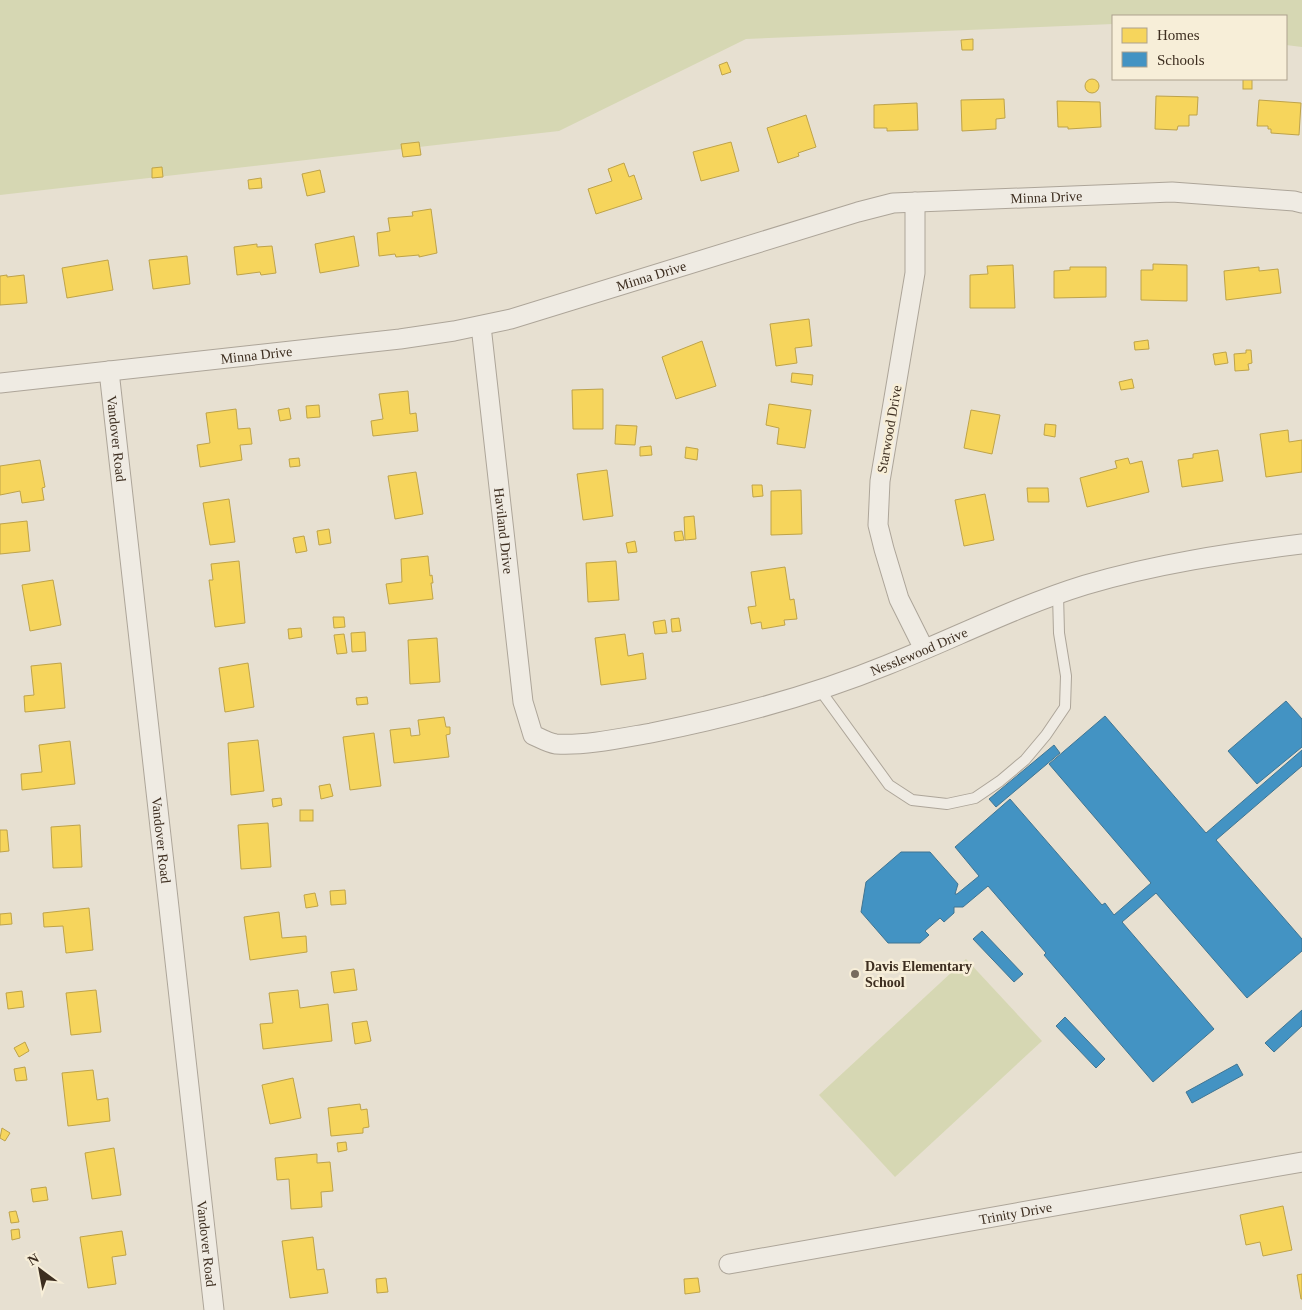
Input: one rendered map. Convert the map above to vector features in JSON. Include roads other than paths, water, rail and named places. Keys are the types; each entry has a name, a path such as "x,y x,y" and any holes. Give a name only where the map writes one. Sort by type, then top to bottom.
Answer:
{"street":[{"name":"Minna Drive","path":"0,383 400,339 481,326 511,319 858,212 893,203 1172,192 1302,203"},
{"name":"Starwood Drive","path":"915,202 915,273 880,481 878,525 899,599 924,649"},
{"name":"Haviland Drive","path":"481,326 523,702 534,735"},
{"name":"Vandover Road","path":"109,371 214,1310"},
{"name":"Nesslewood Drive","path":"534,735 554,744 582,743 634,736 707,722 820,690 886,666 991,620 1058,594 1129,573 1197,559 1302,544"},
{"name":"Trinity Drive","path":"729,1264 1302,1162"}],"lane":[{"path":"820,690 889,785 912,800 947,804 975,798 1000,781 1025,760 1046,735 1065,707 1066,676 1060,633 1058,594"}],"place":[{"name":"Davis Elementary School","path":"855,974"}]}
